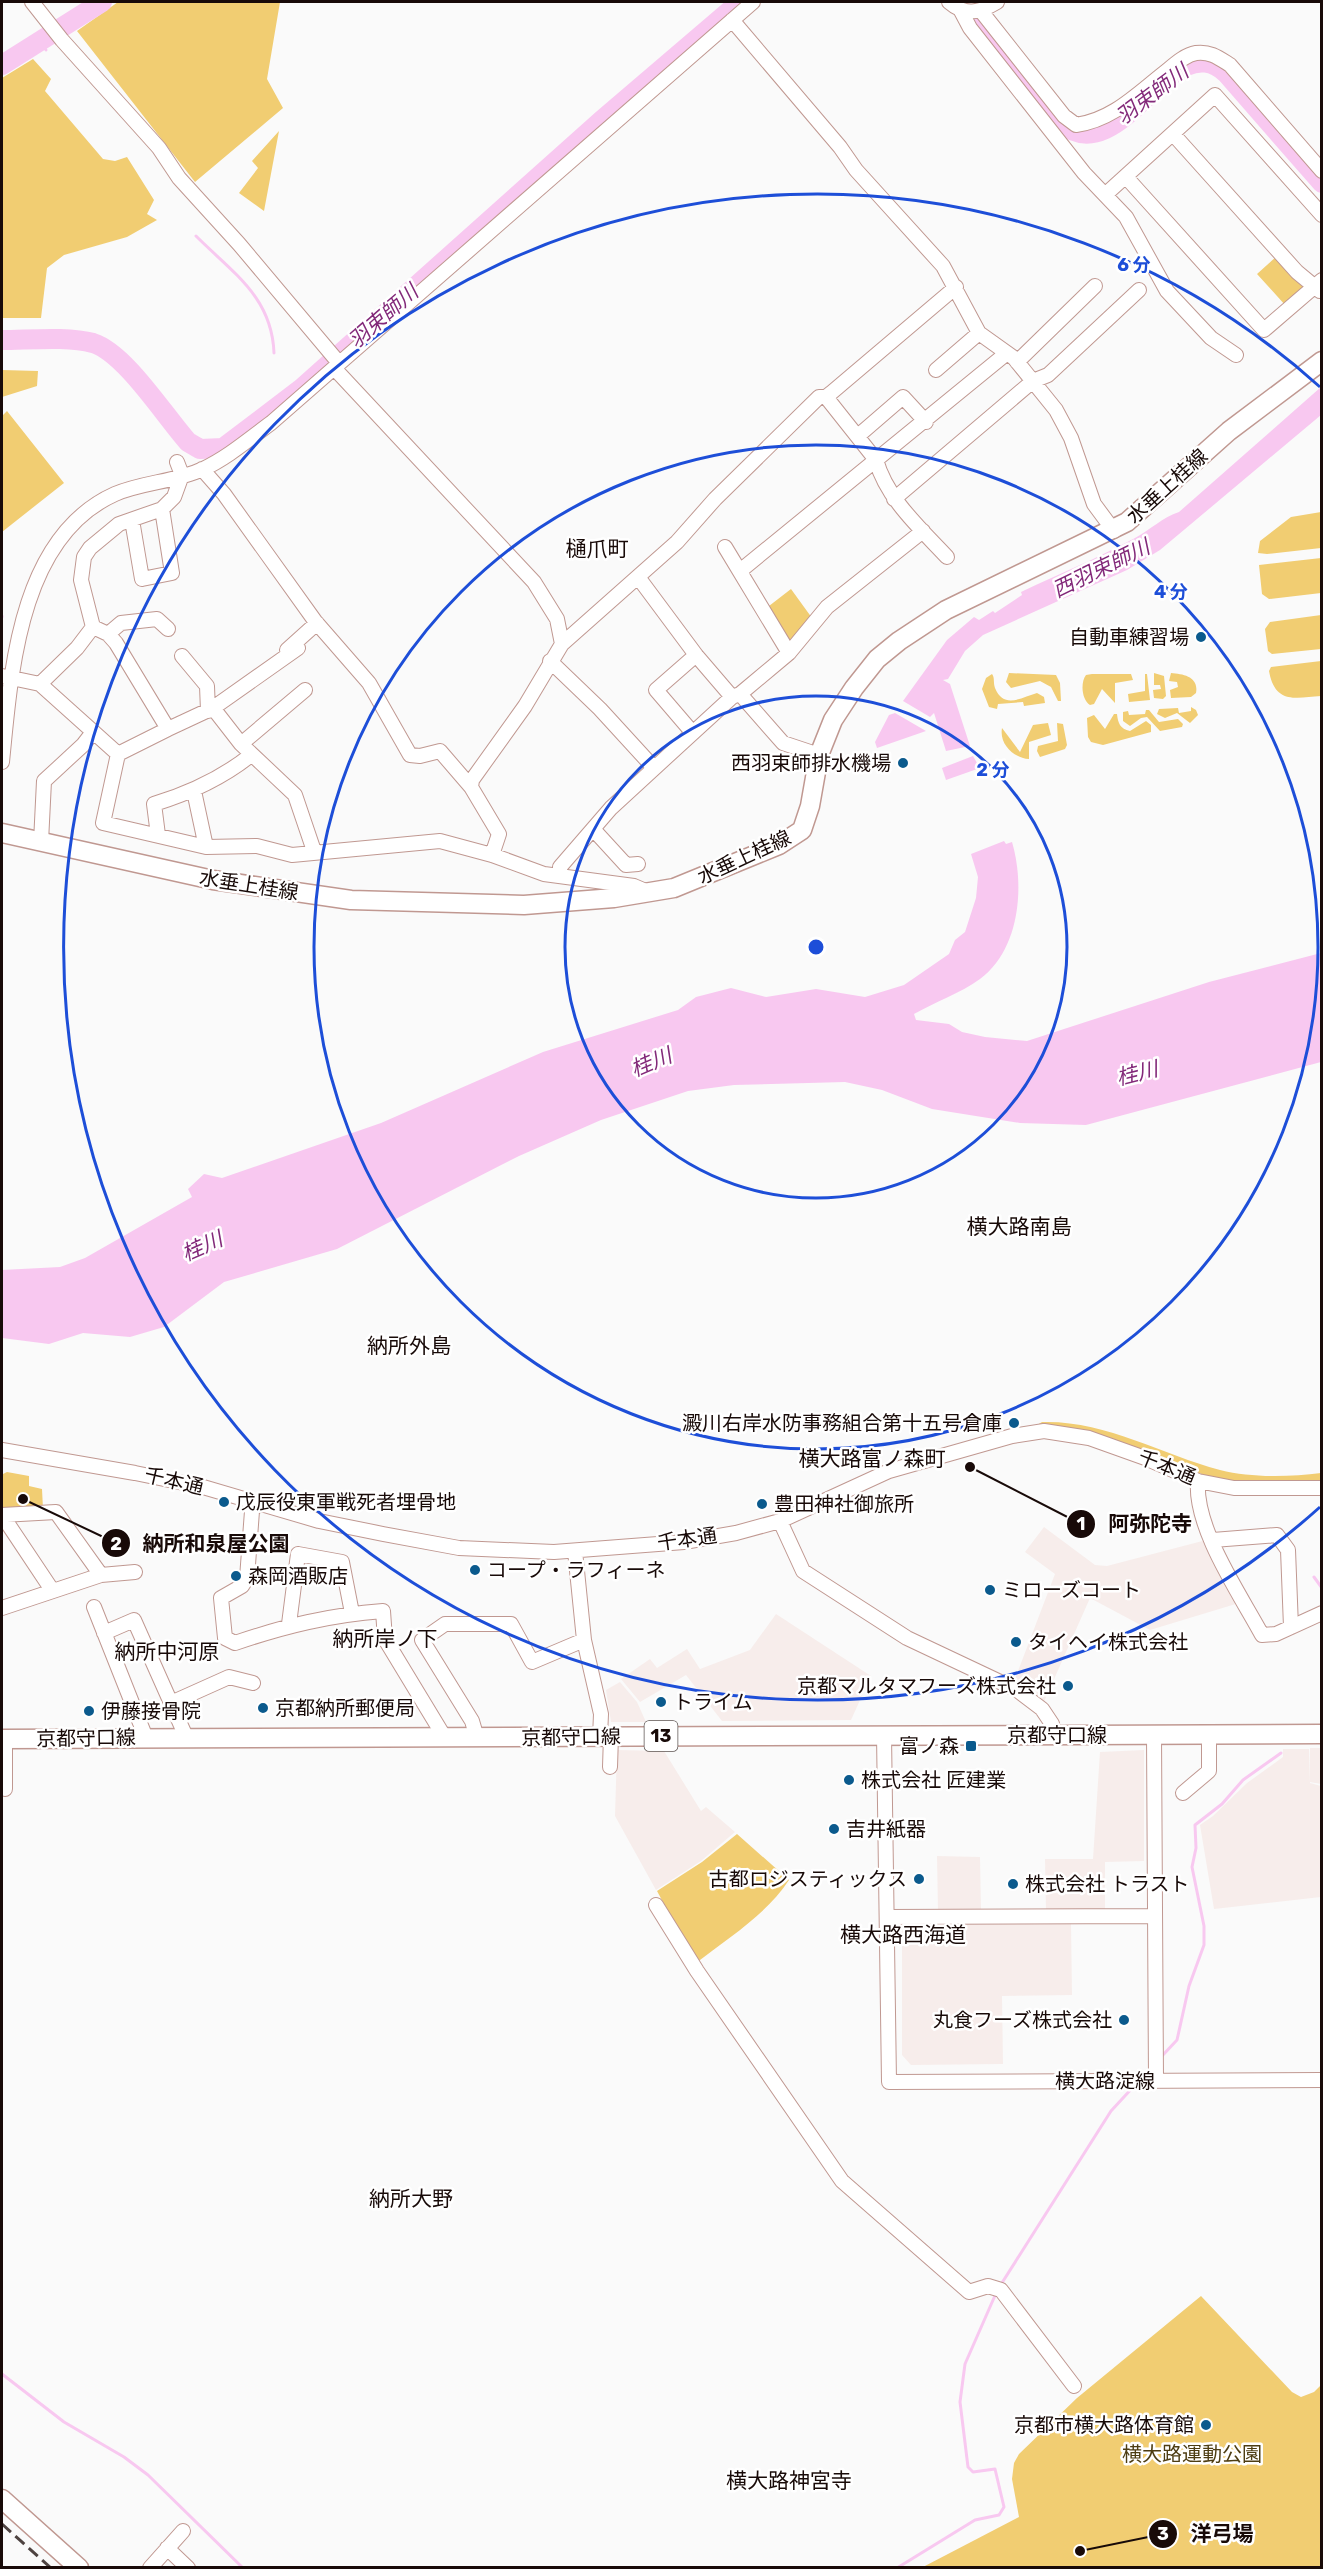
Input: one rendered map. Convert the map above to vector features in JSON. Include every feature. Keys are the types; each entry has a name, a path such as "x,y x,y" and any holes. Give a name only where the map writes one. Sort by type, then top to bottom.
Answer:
{"main road":[{"name":"水垂上桂線","path":"2,833 213,880 351,900 524,905 650,893 674,888 712,874 795,836 802,830 819,755 833,720 877,659 899,641 946,610 1029,568 1114,531 1146,508 1228,430 1322,361"},
{"name":"京都守口線","path":"3,1739 1322,1734"},
{"path":"2,2499 80,2568"}],"street":[{"path":"32,2 62,40 159,148 178,178 239,244 337,366 534,582 557,619 562,644"},
{"path":"2,762 7,676 32,586 48,558 75,524 98,504 116,494 202,470 271,423 753,2"},
{"path":"949,2 961,11 970,28 1084,173 1126,216 1167,291 1211,338 1236,355"},
{"path":"961,11 981,11 996,2"},
{"path":"981,11 1064,116 1076,125 1094,122 1115,112 1194,53 1211,54 1230,65 1322,171"},
{"path":"732,20 840,147 856,170 943,266 980,333 1012,357 1056,410 1071,438 1094,504 1114,531"},
{"path":"1106,194 1215,95 1322,215"},
{"path":"1126,177 1264,330 1319,287 1297,272 1173,134"},
{"path":"740,571 876,460 1012,357 1095,286"},
{"path":"471,787 472,780 525,706 562,644 677,542 715,499 819,397 826,397 956,287"},
{"path":"894,499 1034,381 1048,375 1139,290"},
{"path":"936,370 980,333"},
{"path":"826,397 859,435 876,460 894,499 947,557"},
{"path":"859,435 903,397 926,422"},
{"path":"93,627 81,580 84,557 90,548 112,530 162,509 174,496 182,475 177,462"},
{"path":"202,470 224,494 317,623 369,683 410,754 420,756 440,751 471,787 499,834 492,855"},
{"path":"132,520 142,579 172,573 162,509"},
{"path":"560,876 560,867 593,828 654,768 692,732 789,653 827,607 923,531"},
{"path":"724,547 789,653"},
{"path":"638,577 696,655 783,743 819,755"},
{"path":"108,634 121,623 157,619 168,629"},
{"path":"253,681 256,673 317,623"},
{"path":"40,684 77,648 93,627"},
{"path":"93,627 108,634 116,643 168,729"},
{"path":"118,754 210,709 298,648"},
{"path":"692,732 656,690 696,655"},
{"path":"182,656 207,686 210,709 251,755 295,795 314,851"},
{"path":"550,661 600,709 654,768"},
{"path":"7,676 40,684 118,754"},
{"path":"241,744 305,690"},
{"path":"41,842 44,781 83,745 93,732"},
{"path":"118,754 103,823 206,847 257,846 292,855 428,841 492,855 544,874 634,886 650,893"},
{"path":"158,836 154,804 194,791 230,772 251,755"},
{"path":"194,791 206,847"},
{"path":"593,828 626,865 638,864"},
{"name":"千本通","path":"2,1450 203,1487 319,1521 459,1548 574,1551 684,1542 736,1533 780,1521 889,1471 1001,1439 1044,1431 1089,1438 1145,1458 1198,1481 1234,1488 1322,1488"},
{"path":"1198,1481 1197,1495 1213,1540 1262,1635 1276,1634 1322,1614"},
{"path":"257,1504 252,1511 247,1578 242,1586 221,1598 225,1638 235,1643 289,1624 352,1613 383,1611 385,1639 445,1738"},
{"path":"2,1515 56,1512 100,1575"},
{"path":"2,1515 52,1590"},
{"path":"780,1521 803,1571 907,1638 1017,1690 1042,1710 1052,1724 1054,1735"},
{"path":"1213,1540 1277,1535 1288,1550 1291,1627"},
{"path":"574,1551 584,1640 606,1736 610,1767"},
{"path":"289,1624 298,1554 342,1562 352,1613"},
{"path":"2,1605 100,1575 135,1572"},
{"path":"94,1607 146,1738"},
{"path":"104,1633 134,1620 187,1739"},
{"path":"477,1738 472,1721 422,1640 445,1624 511,1624 532,1662 584,1640"},
{"path":"171,1703 229,1677 252,1683"},
{"path":"1154,1734 1156,2081"},
{"path":"1183,1793 1209,1771 1209,1734"},
{"path":"884,1735 887,1917 1155,1916"},
{"path":"3,1739 5,1788"},
{"path":"656,1905 697,1971 842,2181 969,2292 988,2286 998,2288 1074,2386"},
{"name":"横大路淀線","path":"887,1917 889,2082 1322,2080"},
{"path":"150,2568 183,2531"},
{"path":"168,2548 188,2568"}],"shaded area":[{"path":"1044,1527 1095,1565 1107,1566 1210,1539 1239,1603 1150,1630 1090,1598 1043,1704 1013,1684 1055,1574 1025,1552"},
{"path":"776,1614 871,1676 851,1720 722,1721 686,1675 640,1702 621,1679 650,1659 657,1668 687,1649 700,1669 750,1650"},
{"path":"620,1682 637,1702 646,1722 611,1722 606,1690"},
{"path":"1310,1748 1321,1748 1321,1784 1310,1782"},
{"path":"1283,1749 1309,1749 1310,1783 1321,1786 1321,1897 1214,1909 1200,1825 1213,1816 1247,1783 1283,1757"},
{"path":"617,1750 664,1751 701,1811 706,1807 735,1832 701,1861 656,1890 615,1816"},
{"path":"1144,1750 1144,1861 1105,1862 1105,1910 1046,1910 1045,1859 1093,1859 1100,1752"},
{"path":"937,1856 980,1857 981,1910 938,1911"},
{"path":"1071,1924 1072,1995 1002,1996 1003,2064 911,2065 902,2055 902,1931 906,1925"}],"green space":[{"path":"118,2 280,2 267,79 283,108 195,182 77,31"},
{"path":"33,59 51,79 45,91 103,159 115,161 127,157 154,200 147,214 157,220 127,237 64,255 47,268 41,318 2,318 2,78"},
{"path":"279,131 264,211 239,193 258,168 252,161"},
{"path":"1277,256 1307,287 1286,306 1257,274"},
{"path":"2,370 38,371 37,386 2,397"},
{"path":"7,411 64,483 2,532 2,416"},
{"path":"1321,512 1321,548 1258,553 1260,541 1291,517"},
{"path":"1321,558 1321,593 1269,599 1262,594 1259,565"},
{"path":"791,589 812,618 795,640 788,640 769,606"},
{"path":"1321,615 1321,649 1272,654 1268,651 1265,629 1270,622"},
{"path":"1321,661 1321,696 1288,697 1281,694 1272,682 1269,671 1271,667"},
{"path":"1009,673 1056,675 1060,683 1061,701 1058,701 1051,687 1040,681 1011,688 1006,682"},
{"path":"1154,673 1164,676 1166,696 1163,699 1154,698 1153,690 1161,689 1160,685 1154,685"},
{"path":"1171,673 1193,680 1196,693 1191,697 1171,698 1170,690 1178,687 1177,682 1169,681"},
{"path":"992,674 995,688 1003,699 1014,700 1037,693 1044,697 1045,703 1024,706 1023,702 998,704 997,709 989,707 982,689 986,678"},
{"path":"1131,674 1133,680 1115,683 1115,703 1102,689 1094,704 1090,705 1085,699 1083,687 1086,675"},
{"path":"1145,674 1147,674 1150,700 1129,702 1128,694 1145,691"},
{"path":"1191,707 1198,715 1190,723 1177,713 1165,718 1157,714 1159,709 1178,708 1179,713 1191,711"},
{"path":"1146,710 1149,710 1159,722 1178,719 1183,724 1182,727 1160,731 1147,717 1141,718 1130,726 1123,721 1123,712 1128,711 1129,715 1145,714"},
{"path":"1114,714 1117,714 1119,723 1124,729 1130,731 1146,721 1151,725 1151,732 1103,745 1091,742 1088,737 1087,718 1094,715 1105,729"},
{"path":"1048,723 1051,735 1029,742 1029,759 1018,756 1005,745 1002,728 1020,752 1033,725"},
{"path":"1057,723 1063,724 1067,745 1065,749 1040,757 1037,751 1038,746 1058,741"},
{"path":"1042,1422 1088,1426 1232,1473 1271,1476 1321,1473 1321,1483 1231,1484 1091,1436 1029,1430"},
{"path":"7,1472 29,1476 29,1486 42,1489 43,1509 3,1510 3,1474"},
{"path":"737,1834 789,1880 780,1893 758,1915 696,1963 657,1891 702,1862"},
{"name":"横大路運動公園","path":"1201,2296 1292,2392 1301,2397 1314,2392 1321,2385 1321,2567 923,2567 1019,2517 1012,2479 1014,2463 1019,2454 1077,2398"}],"water":[{"name":"西羽束師川","path":"1321,387 1321,415 1160,550 1127,570 983,635 965,651 948,679 943,680 950,684 970,746 946,751 934,713 930,717 903,701 947,640 974,617 979,620 993,611 995,613 1022,595 1021,592 1141,535 1167,517 1179,512"},
{"path":"895,713 926,731 877,748 875,742 889,715"},
{"path":"973,756 980,768 946,780 942,768"},
{"name":"桂川","path":"1004,841 1006,844 1012,842 1016,859 1018,897 1016,916 1004,951 980,979 965,989 914,1014 916,1020 949,1024 962,1032 985,1037 1027,1041 1209,982 1321,953 1321,1062 1086,1125 1020,1123 932,1109 882,1090 845,1082 734,1085 688,1091 601,1120 519,1156 337,1249 224,1282 164,1327 130,1337 83,1333 49,1344 2,1338 2,1270 60,1267 85,1258 192,1197 188,1189 204,1174 222,1178 381,1123 543,1052 678,1010 696,997 731,988 766,997 816,989 865,997 904,985 949,954 955,940 965,932 976,898 978,877 971,854"}],"waterway":[{"path":"2,65 102,2"},
{"name":"羽束師川","path":"2,340 60,339 93,343 105,349 131,372 188,442 200,449 223,448 302,388 602,120 740,2"},
{"name":"羽束師川","path":"979,24 1060,123 1083,133 1105,130 1185,66 1205,63 1226,73 1322,183"},
{"path":"40,41 46,50"},
{"path":"196,236 248,287 258,301 272,333 274,353"},
{"path":"1314,1577 1322,1588"},
{"path":"1162,2056 1177,2040 1189,1986 1204,1945 1204,1926 1192,1867 1196,1848 1195,1825 1222,1804 1243,1780 1281,1753"},
{"path":"1000,2286 1111,2111 1135,2085"},
{"path":"897,2568 975,2520 999,2515 1004,2507 995,2469 973,2472 968,2467 960,2402 965,2364 997,2291"},
{"path":"2,2374 64,2422 124,2457 148,2475 243,2568"}],"railway":[{"path":"2,2524 51,2568"}],"place":[{"name":"自動車練習場","path":"1201,637"},
{"name":"西羽束師排水機場","path":"903,763"},
{"name":"澱川右岸水防事務組合第十五号倉庫","path":"1014,1423"},
{"name":"阿弥陀寺","path":"970,1467"},
{"name":"納所和泉屋公園","path":"23,1499"},
{"name":"戊辰役東軍戦死者埋骨地","path":"224,1502"},
{"name":"豊田神社御旅所","path":"762,1504"},
{"name":"コープ・ラフィーネ","path":"475,1570"},
{"name":"森岡酒販店","path":"236,1576"},
{"name":"ミローズコート","path":"990,1590"},
{"name":"タイヘイ株式会社","path":"1016,1642"},
{"name":"京都マルタマフーズ株式会社","path":"1068,1686"},
{"name":"トライム","path":"661,1702"},
{"name":"京都納所郵便局","path":"263,1708"},
{"name":"伊藤接骨院","path":"89,1711"},
{"name":"富ノ森","path":"971,1746"},
{"name":"株式会社 匠建業","path":"849,1780"},
{"name":"吉井紙器","path":"834,1829"},
{"name":"古都ロジスティックス","path":"919,1879"},
{"name":"株式会社 トラスト","path":"1013,1884"},
{"name":"丸食フーズ株式会社","path":"1124,2020"},
{"name":"京都市横大路体育館","path":"1206,2425"},
{"name":"洋弓場","path":"1080,2551"}],"district":[{"name":"樋爪町","path":"597,548"},
{"name":"横大路南島","path":"1019,1226"},
{"name":"納所外島","path":"409,1345"},
{"name":"横大路富ノ森町","path":"872,1458"},
{"name":"納所岸ノ下","path":"385,1638"},
{"name":"納所中河原","path":"167,1651"},
{"name":"横大路西海道","path":"903,1934"},
{"name":"納所大野","path":"411,2198"},
{"name":"横大路神宮寺","path":"789,2480"}]}
